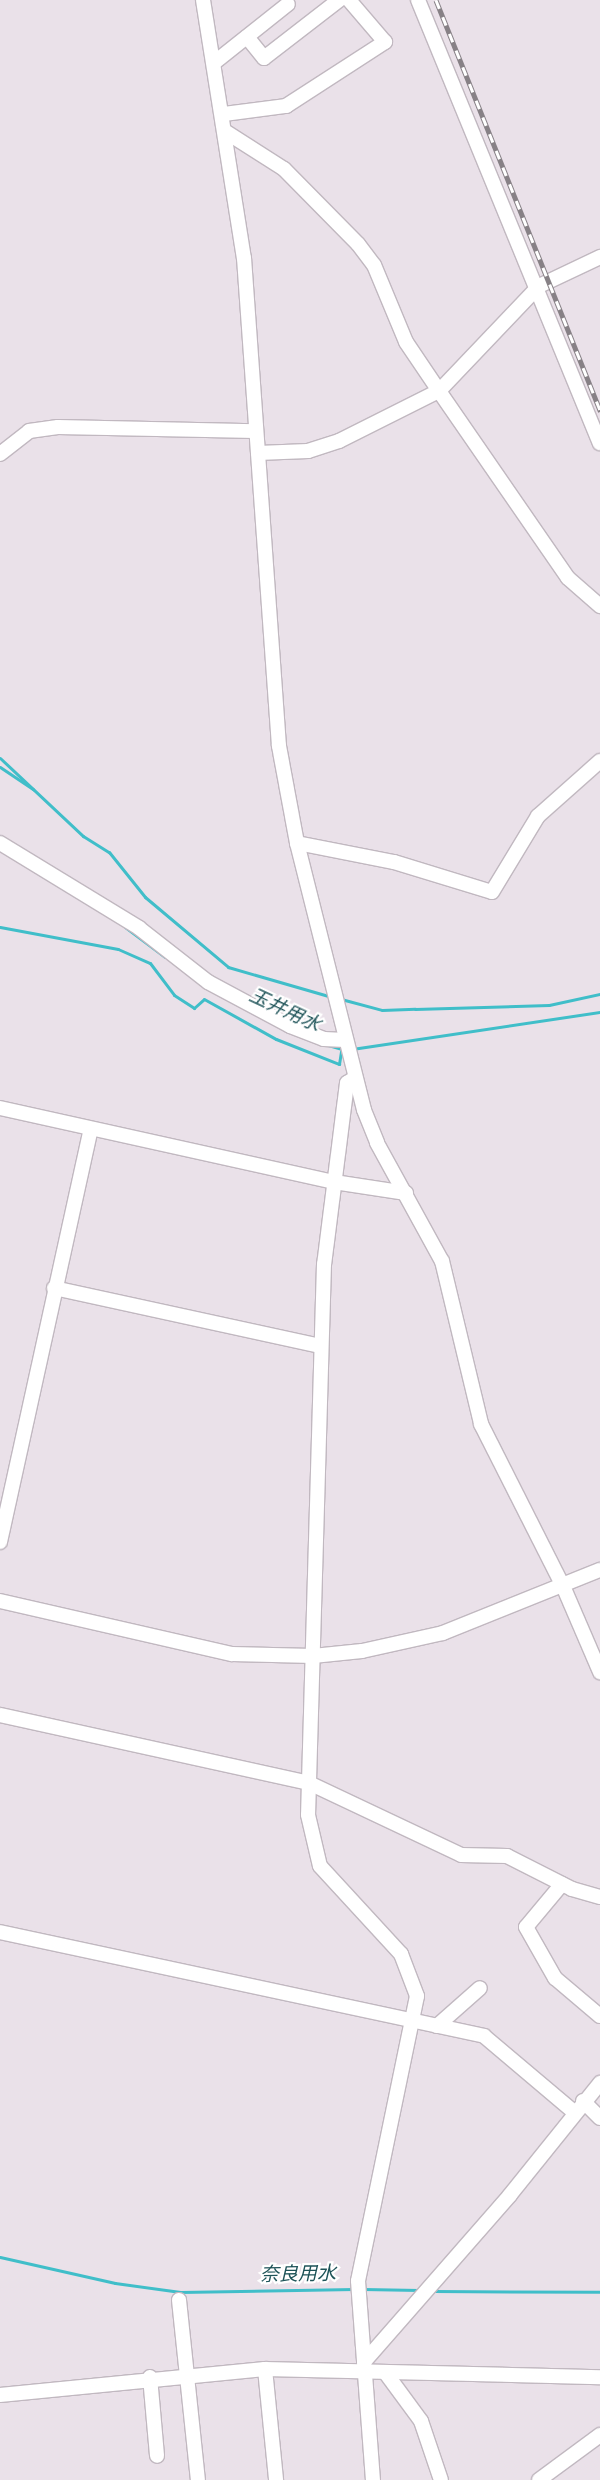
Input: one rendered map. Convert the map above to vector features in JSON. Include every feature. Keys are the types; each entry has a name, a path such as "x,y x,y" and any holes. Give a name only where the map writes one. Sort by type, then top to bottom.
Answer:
{"street":[{"path":"203,0 224,114 244,258 279,746 297,843 345,1042 377,1143 442,1261 451,1288 481,1424 563,1586 600,1672"},
{"path":"247,36 264,58 340,0"},
{"path":"224,114 286,106 385,42 349,0"},
{"path":"418,0 539,286 600,443"},
{"path":"215,62 288,4"},
{"path":"226,132 284,169 358,244 374,264 406,342 438,391 568,578 600,606"},
{"path":"258,453 308,451 339,442 438,391 539,286 597,261"},
{"path":"0,454 29,431 58,427 255,431"},
{"path":"297,843 394,862 492,892 538,816 600,761"},
{"path":"0,843 138,928 208,982 290,1026 324,1039 345,1042"},
{"path":"355,1078 347,1083 334,1182 320,1346 309,1783 313,1851 328,1877 401,1954 417,1996 414,2021 358,2289 373,2480"},
{"path":"0,1108 334,1182 406,1193"},
{"path":"0,1542 54,1288 91,1129"},
{"path":"54,1288 320,1346"},
{"path":"0,1601 232,1654 313,1656 362,1651 443,1634 600,1570"},
{"path":"0,1715 309,1783 461,1855 507,1856 562,1884 600,1897"},
{"path":"562,1884 526,1927 556,1978 600,2016"},
{"path":"0,1932 484,2036 574,2112"},
{"path":"437,2026 480,1988"},
{"path":"365,2366 510,2195 574,2112 600,2083"},
{"path":"583,2101 600,2118"},
{"path":"179,2300 198,2480"},
{"path":"0,2395 187,2373 365,2366 385,2372 600,2377"},
{"path":"265,2369 276,2480"},
{"path":"385,2372 421,2421 442,2480"},
{"path":"150,2377 157,2456"},
{"path":"538,2480 600,2435"}],"waterway":[{"path":"0,758 83,836 109,852 145,897 228,967 332,997"},
{"path":"0,767 33,789"},
{"path":"0,927 118,949 150,963 174,995 194,1008 204,999 276,1039 339,1064 341,1051"},
{"name":"玉井用水","path":"125,927 165,957"},
{"path":"341,999 382,1010 549,1005 600,994"},
{"name":"玉井用水","path":"352,1049 600,1012"},
{"name":"玉井用水","path":"328,1045 345,1050"},
{"name":"奈良用水","path":"0,2257 115,2283 180,2292 354,2289"},
{"name":"奈良用水","path":"363,2289 419,2290"},
{"name":"奈良用水","path":"433,2291 600,2292"}],"railway":[{"path":"436,0 600,411"}]}
